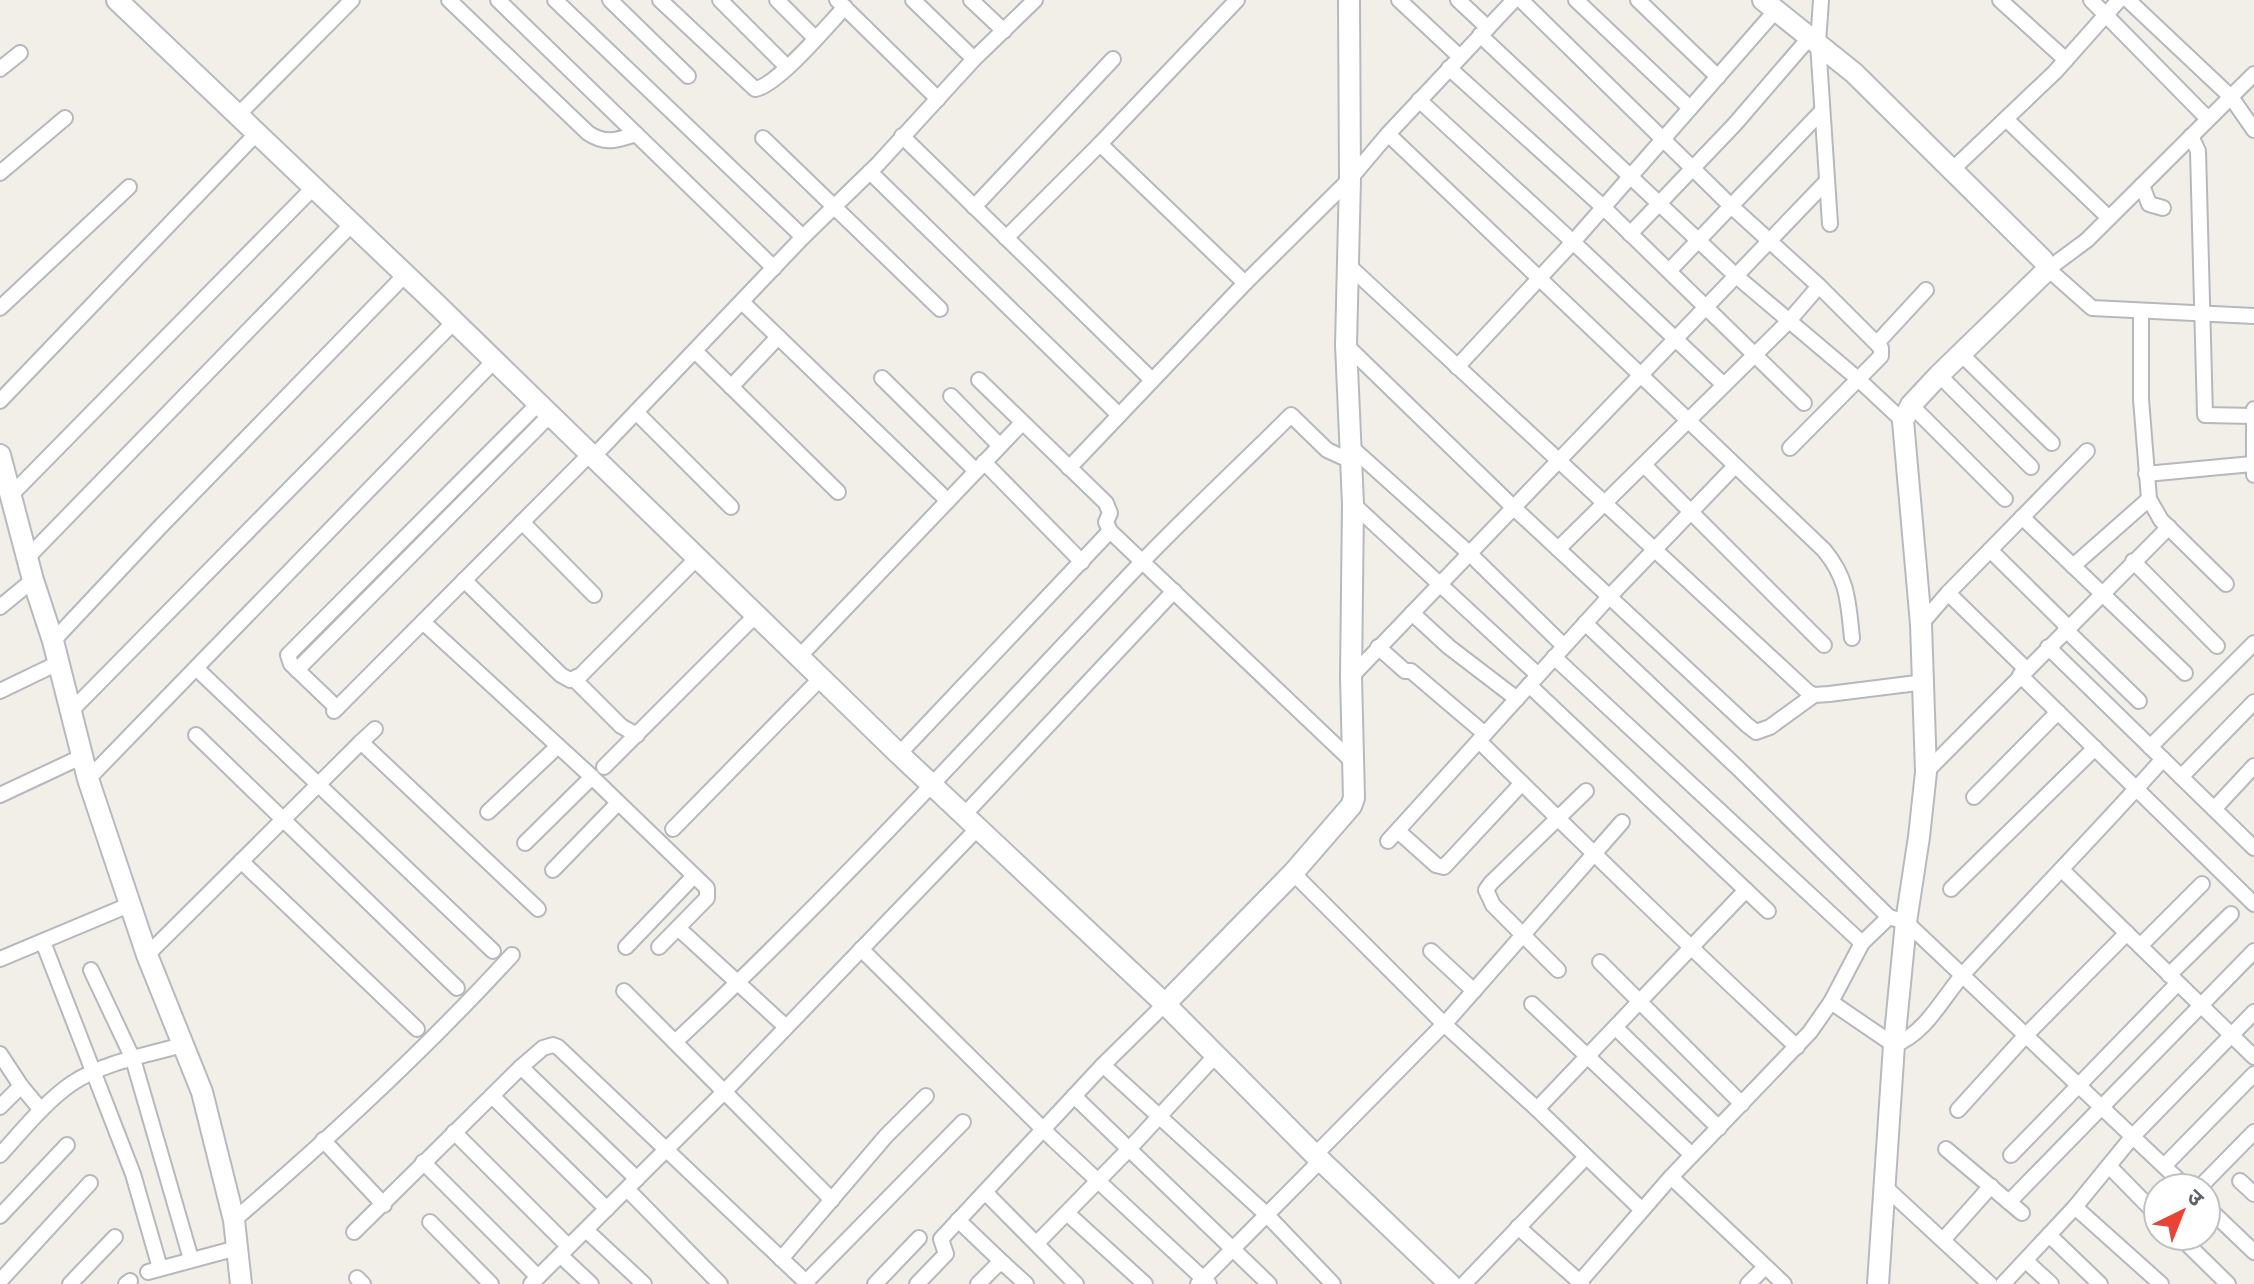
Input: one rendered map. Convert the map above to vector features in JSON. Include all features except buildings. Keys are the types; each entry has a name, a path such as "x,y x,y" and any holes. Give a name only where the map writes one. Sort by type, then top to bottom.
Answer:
{"street":[{"path":"117,0 899,754 1165,1004 1450,1284"},
{"path":"237,116 352,0"},
{"path":"449,0 597,139 613,142 636,134"},
{"path":"498,0 774,268"},
{"path":"555,0 803,237"},
{"path":"610,0 688,76"},
{"path":"660,0 755,89 766,86 787,67 841,4 938,99"},
{"path":"720,0 787,67"},
{"path":"777,0 815,38"},
{"path":"913,0 974,59"},
{"path":"971,0 1004,31"},
{"path":"544,410 288,655 297,670 336,709 636,412 1034,0"},
{"path":"1006,238 1237,0"},
{"path":"1399,0 1455,62 1804,403"},
{"path":"1458,0 1484,32 1735,275 1858,379 1907,413 2005,499"},
{"path":"1069,468 1245,283 1350,179 1419,100 1514,0"},
{"path":"1521,0 1881,348 1881,356 1790,448"},
{"path":"1576,0 1690,108"},
{"path":"1638,0 1718,77"},
{"path":"1821,0 1814,40 1830,224"},
{"path":"2000,0 2066,60"},
{"path":"2091,0 2208,119"},
{"path":"1953,169 2066,60 2119,0"},
{"path":"2128,0 2231,97 2254,130"},
{"path":"917,1284 946,1254 941,1239 958,1220 1103,1065 1293,873 1351,806 1354,798 1351,677 1353,504 1346,345 1352,3"},
{"path":"1457,367 1573,242 1718,77 1770,5 1854,73 1953,169 2043,260 2048,269 2092,308 2254,316"},
{"path":"1630,234 1814,40"},
{"path":"0,69 20,53"},
{"path":"974,207 1113,59"},
{"path":"1878,1284 1894,1045 1897,920 1919,837 1926,772 1925,682 1907,413 1960,353 2048,269 2087,240 2254,74"},
{"path":"1419,100 1724,385"},
{"path":"1669,271 1820,113"},
{"path":"0,173 65,118"},
{"path":"2007,120 2108,217"},
{"path":"0,401 256,134"},
{"path":"1388,134 1835,564 1847,591 1852,638"},
{"path":"902,136 1152,380"},
{"path":"2191,136 2198,151 2205,415 2254,416"},
{"path":"763,138 940,309"},
{"path":"1100,144 1245,283"},
{"path":"870,172 1119,415"},
{"path":"1351,677 1825,183"},
{"path":"2142,185 2149,204 2163,208"},
{"path":"0,308 129,187"},
{"path":"11,495 313,188"},
{"path":"28,557 351,225"},
{"path":"1347,264 1653,551 1803,689 1814,695"},
{"path":"53,641 404,276"},
{"path":"1558,549 1788,322 1819,286"},
{"path":"1877,343 1926,290"},
{"path":"742,302 948,501"},
{"path":"2141,311 2141,399 2149,499 2154,512 2226,584"},
{"path":"71,711 453,323"},
{"path":"731,387 778,337"},
{"path":"1346,345 1513,507 1756,732 1770,727 1814,695 1925,682"},
{"path":"695,351 838,492"},
{"path":"1960,353 2052,443"},
{"path":"88,779 494,361"},
{"path":"1939,375 2031,467"},
{"path":"882,378 1082,562"},
{"path":"979,380 1106,503 1110,513 1106,522 1110,531 1352,761"},
{"path":"951,396 1000,446"},
{"path":"2146,474 2253,470 2254,409"},
{"path":"636,412 731,507"},
{"path":"675,1042 739,983 1143,562 1291,415 1327,450 1351,454 1469,553 1559,652 1862,943"},
{"path":"799,657 1022,423"},
{"path":"1921,624 2087,451"},
{"path":"0,455 33,580 53,641 81,757 147,955 202,1092 234,1220 241,1284"},
{"path":"1644,465 1824,645"},
{"path":"1522,783 1444,867 1436,865 1393,836 1609,597 1735,466"},
{"path":"2073,566 2149,499"},
{"path":"1353,504 1441,583 1534,680 1768,911"},
{"path":"2022,517 2185,673"},
{"path":"522,522 594,595"},
{"path":"1926,772 2169,527"},
{"path":"899,754 1110,531"},
{"path":"1990,550 2139,701"},
{"path":"575,680 697,558"},
{"path":"2133,561 2217,646"},
{"path":"0,607 33,580"},
{"path":"464,580 561,675 575,680 621,726 637,735"},
{"path":"423,1162 534,1282 725,1091 861,949 1174,591"},
{"path":"1948,593 2058,712 2254,904"},
{"path":"1412,613 1449,647 1517,699"},
{"path":"525,843 757,614"},
{"path":"423,622 558,746 598,772 618,803 707,888 708,895 659,947"},
{"path":"1585,623 1897,920 1963,974 2170,1172"},
{"path":"2150,747 2254,643"},
{"path":"1378,647 1405,671 1411,671 1482,737 1522,783 1691,949 1797,1047"},
{"path":"2048,647 2254,848"},
{"path":"0,691 58,663"},
{"path":"196,668 493,951"},
{"path":"673,829 821,678"},
{"path":"2181,777 2254,702"},
{"path":"1974,797 2058,712"},
{"path":"147,955 375,729"},
{"path":"196,735 457,988"},
{"path":"361,742 538,909"},
{"path":"488,812 558,746"},
{"path":"1951,889 2095,748"},
{"path":"0,795 81,757"},
{"path":"1894,1045 1903,1042 1918,1029 1963,974 2163,759"},
{"path":"2214,809 2254,766"},
{"path":"1558,970 1493,905 1486,890 1586,791"},
{"path":"553,870 618,803"},
{"path":"861,949 1203,1282 1444,1024 1622,822"},
{"path":"2242,837 2254,825"},
{"path":"241,861 417,1029"},
{"path":"2062,870 2254,1057"},
{"path":"1293,873 1444,1024 1642,1210"},
{"path":"626,947 693,877"},
{"path":"2140,946 2202,884"},
{"path":"1537,1109 1746,890"},
{"path":"0,959 129,905"},
{"path":"2011,1155 2231,914"},
{"path":"1518,1227 1580,1283 1671,1177 1797,1047 1831,1002 1862,943 1897,920"},
{"path":"678,928 786,1027"},
{"path":"1958,1110 2026,1035 2127,933"},
{"path":"43,942 133,1174 154,1270 237,1248"},
{"path":"1431,951 1474,991"},
{"path":"2009,1202 2254,951"},
{"path":"234,1220 431,1039 512,955"},
{"path":"1600,962 1742,1104"},
{"path":"91,970 133,1059 191,1259"},
{"path":"624,991 832,1200"},
{"path":"1831,1002 1894,1045"},
{"path":"1532,1004 1692,1155"},
{"path":"2003,1284 2075,1207 2133,1136 2254,1012"},
{"path":"1616,1028 1719,1128"},
{"path":"0,1155 41,1110 71,1084 93,1072 183,1045"},
{"path":"354,1232 521,1067 543,1048 555,1045 807,1283 963,1122"},
{"path":"0,1054 41,1110"},
{"path":"1037,1243 1216,1055"},
{"path":"1103,1065 1266,1214 1333,1284"},
{"path":"521,1067 632,1184 720,1284"},
{"path":"2164,1166 2254,1074"},
{"path":"0,1107 21,1086"},
{"path":"492,1096 607,1209"},
{"path":"781,1259 886,1136 926,1096"},
{"path":"1074,1096 1131,1147 1269,1284"},
{"path":"454,1132 591,1284"},
{"path":"2215,1172 2254,1132"},
{"path":"323,1140 384,1205"},
{"path":"0,1216 67,1145"},
{"path":"1946,1149 2022,1213"},
{"path":"1464,1284 1586,1157"},
{"path":"2109,1166 2142,1200"},
{"path":"1671,1177 1784,1284"},
{"path":"2240,1181 2254,1194"},
{"path":"0,1281 90,1183"},
{"path":"1884,1186 1990,1284"},
{"path":"1943,1240 1991,1186"},
{"path":"985,1192 1076,1284"},
{"path":"2075,1207 2161,1284"},
{"path":"1067,1213 1145,1284"},
{"path":"958,1220 1026,1284"},
{"path":"2222,1221 2254,1252"},
{"path":"430,1222 491,1284"},
{"path":"586,1230 644,1284"},
{"path":"2049,1235 2100,1284"},
{"path":"70,1284 115,1237"},
{"path":"875,1284 919,1238"},
{"path":"2195,1252 2228,1284"},
{"path":"2026,1261 2051,1284"},
{"path":"978,1284 1003,1263"},
{"path":"1748,1284 1765,1267"}]}
